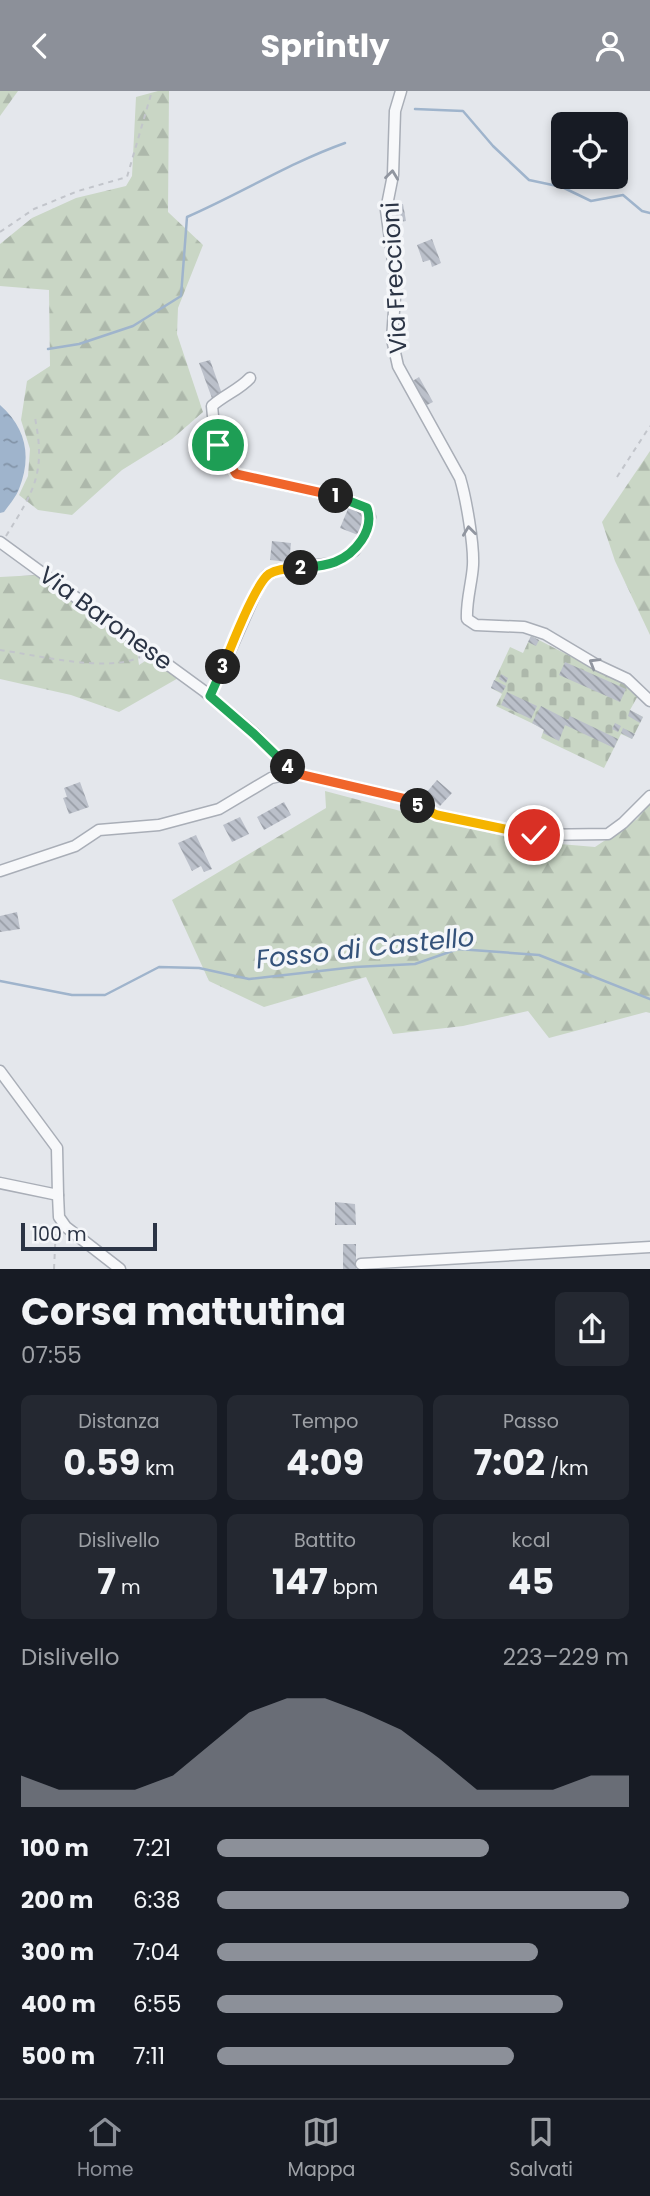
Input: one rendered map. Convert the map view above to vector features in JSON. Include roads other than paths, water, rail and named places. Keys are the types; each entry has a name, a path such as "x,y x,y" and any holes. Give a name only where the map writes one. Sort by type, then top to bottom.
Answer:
{"street":[{"name":"Via Freccioni","path":"401,91 395,111 393,175 386,211 396,283 392,339 398,366 460,478 465,493 473,564 466,607 467,619 476,625 524,627 545,634 597,666 627,680 650,701"},
{"path":"210,696 257,590 267,575 278,570 334,563 354,551 365,535 370,517 367,508 343,498 236,474 218,445 212,406 242,387 250,378"},
{"name":"Via Baronese","path":"1,543 210,696 294,773"},
{"path":"0,871 75,846 99,830 159,825 219,809 271,778 294,773 406,799 437,815 534,835 608,834 624,823 650,796"},
{"path":"0,1071 57,1148 59,1217 66,1227 120,1269"},
{"path":"0,1183 58,1195"},
{"path":"361,1264 650,1247"}],"water":[{"path":"0,405 16,423 26,454 19,489 4,512 0,513"}],"waterway":[{"path":"415,109 463,111 493,146 529,180 562,187 591,201 623,195 642,211 650,213"},
{"path":"48,349 79,344 133,326 181,296 187,217 345,143"},
{"name":"Fosso di Castello","path":"0,981 72,995 105,995 159,967 199,968 249,979 355,967 415,964 458,949 539,955 650,999"}]}
